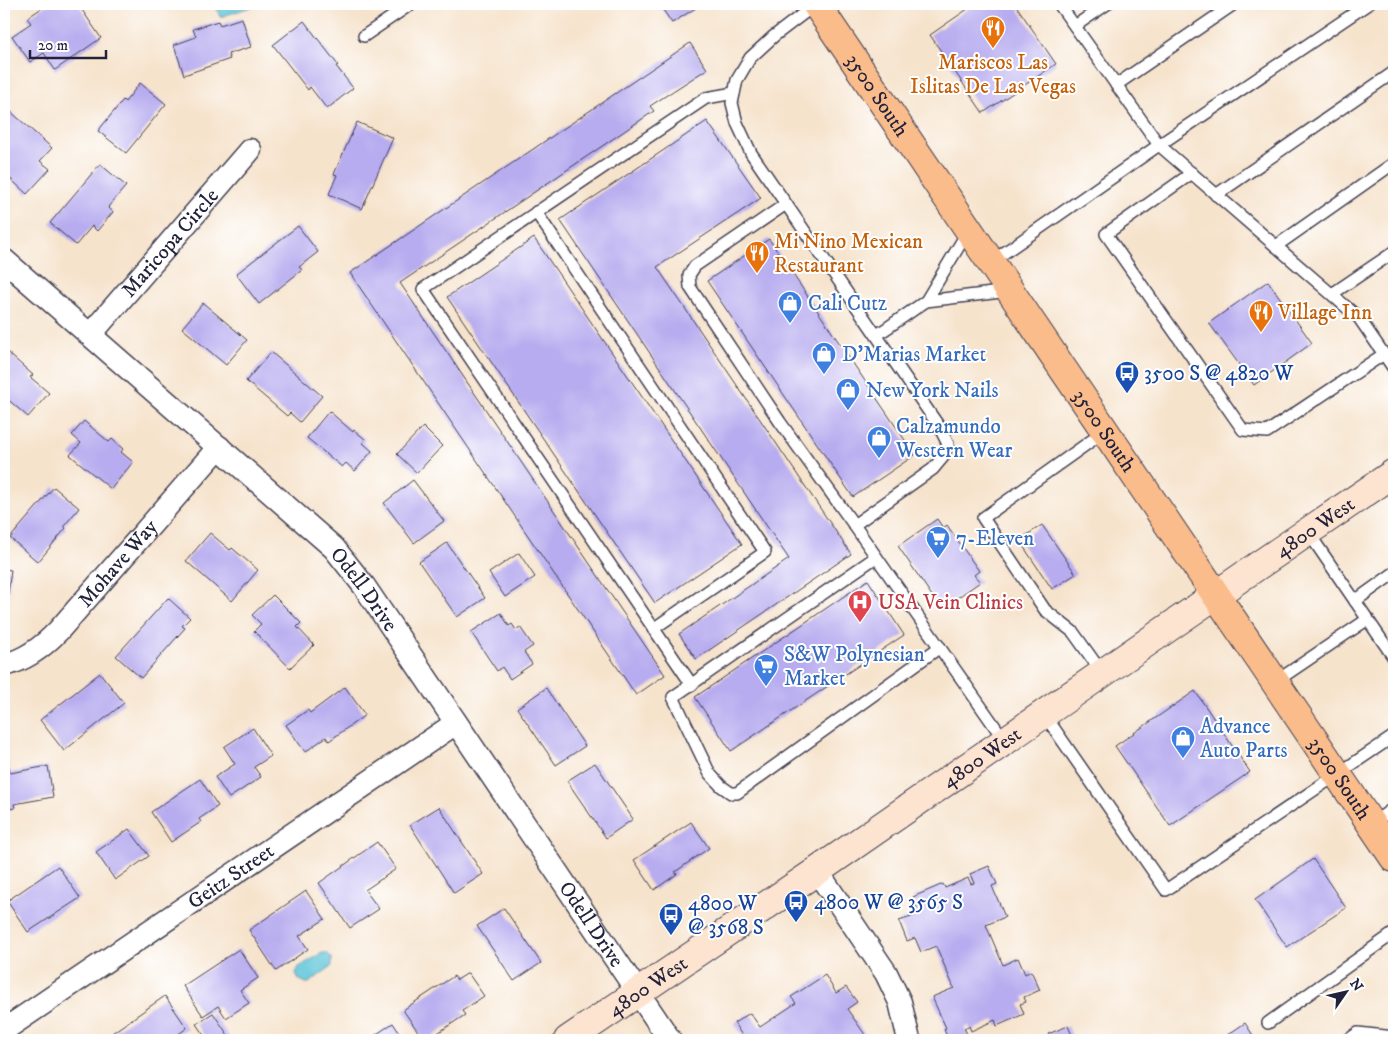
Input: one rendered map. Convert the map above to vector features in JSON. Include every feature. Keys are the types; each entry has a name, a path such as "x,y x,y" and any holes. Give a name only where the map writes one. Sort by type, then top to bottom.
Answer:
{"main road":[{"name":"3500 South","path":"817,4 1394,858"},
{"name":"4800 West","path":"568,1040 817,871 1394,473"}],"street":[{"name":"Maricopa Circle","path":"90,335 250,150"},
{"name":"Odell Drive","path":"4,260 334,548 364,586 670,1040"},
{"name":"Mohave Way","path":"4,665 23,658 36,650 59,630 219,447"},
{"name":"Geitz Street","path":"4,1030 456,723"},
{"path":"817,871 886,973 900,1002 909,1040"}],"lane":[{"path":"364,36 411,4"},
{"path":"817,4 774,36 750,58 737,80 734,93 732,103 737,123 751,153 940,428 948,444 943,457 933,469 854,525"},
{"path":"1059,4 1159,145 1359,318 1394,369"},
{"path":"1075,26 1107,4"},
{"path":"1116,85 1234,4"},
{"path":"991,262 1159,145 1368,4"},
{"path":"1216,195 1394,72"},
{"path":"692,685 424,289 706,98 734,93"},
{"path":"1276,246 1394,163"},
{"path":"1192,173 1106,234 1243,430 1267,432 1384,354"},
{"path":"786,204 695,266 689,275 690,287 780,422 1005,741"},
{"path":"536,212 766,552 653,628"},
{"path":"877,335 926,301 969,229"},
{"path":"1332,294 1394,252"},
{"path":"926,301 1010,291"},
{"path":"1103,674 1074,632 1045,610 983,518 1105,431"},
{"path":"1308,532 1394,658"},
{"path":"876,557 673,698 710,774 721,786 731,793 737,793 940,647"},
{"path":"1355,601 1394,573"},
{"path":"1275,682 1368,619"},
{"path":"1044,714 1166,890 1394,736"},
{"path":"1371,824 1394,808"},
{"path":"1268,1024 1394,933"},
{"path":"1348,1040 1358,1033 1394,1037"}],"water":[{"path":"215,4 260,4 220,17"},
{"path":"322,953 327,953 332,958 332,966 309,983 298,979 296,973 299,967"}],"building":[{"path":"48,4 78,4 101,38 55,70 44,53 30,62 12,36 31,23 27,18"},
{"path":"659,4 702,4 672,23"},
{"name":"Mariscos Las Islitas De Las Vegas","path":"975,4 1015,4 1056,64 983,113 930,35"},
{"path":"242,18 251,47 228,54 230,59 184,75 174,45 196,37 193,29 218,21 220,25"},
{"path":"304,21 353,88 327,109 310,87 308,90 273,45"},
{"path":"690,43 707,69 650,106 654,111 400,283 665,675 636,695 350,273"},
{"path":"140,83 166,104 126,153 98,131 123,100 125,102"},
{"path":"10,111 52,148 40,161 50,169 27,194 4,173 4,118"},
{"path":"707,121 761,198 657,267 851,554 696,659 679,634 789,559 560,220"},
{"path":"357,122 393,138 362,209 329,194 337,175 334,174"},
{"path":"100,164 126,186 108,207 113,212 97,231 92,226 76,245 50,223"},
{"path":"298,226 318,252 299,267 302,270 259,304 236,274"},
{"path":"534,238 742,544 655,603 447,297"},
{"path":"769,239 915,455 853,497 707,281"},
{"name":"Village Inn","path":"1268,281 1312,343 1254,385 1209,323"},
{"path":"203,303 247,340 226,365 182,328"},
{"path":"7,352 33,375 30,377 49,393 28,417 4,396 4,355"},
{"path":"271,352 322,396 300,422 290,413 287,416 246,381"},
{"path":"329,411 353,432 354,430 365,439 363,443 372,451 355,471 346,463 342,467 307,438"},
{"path":"84,421 109,442 112,439 123,449 121,452 133,462 111,489 70,455 81,443 72,435"},
{"path":"423,427 442,446 417,473 397,454"},
{"path":"413,480 444,521 414,543 384,503"},
{"path":"54,487 79,508 64,526 66,528 38,562 10,538"},
{"name":"7-Eleven","path":"937,519 943,528 947,525 979,571 974,575 980,582 941,609 898,546"},
{"path":"1042,525 1076,574 1052,589 1019,540"},
{"path":"210,533 230,550 232,548 258,570 232,601 186,561"},
{"path":"447,543 485,598 457,617 419,562"},
{"path":"519,553 535,577 505,597 489,573"},
{"path":"4,569 11,570 6,609 4,608"},
{"path":"868,580 904,635 731,751 695,697"},
{"path":"273,595 301,623 297,627 314,645 290,668 254,631 261,624 252,615"},
{"path":"168,598 190,618 182,626 185,628 141,678 116,656"},
{"path":"501,613 509,626 512,624 516,630 520,627 533,646 524,652 532,664 510,679 502,667 497,671 471,632"},
{"path":"100,673 124,703 64,751 40,720"},
{"path":"345,687 365,715 329,741 326,737 305,752 286,725 308,710 310,713"},
{"path":"546,688 585,746 556,765 517,708"},
{"name":"Advance Auto Parts","path":"1195,691 1250,772 1170,826 1115,746"},
{"path":"253,728 271,756 254,767 261,777 229,798 215,777 235,764 224,747"},
{"path":"4,742 10,773 48,766 53,797 14,804 15,808 4,810"},
{"path":"595,763 633,819 606,838 567,781"},
{"path":"200,779 218,806 199,819 201,822 171,842 151,812"},
{"path":"439,807 483,874 454,893 410,825"},
{"path":"691,822 709,848 675,872 677,874 654,890 634,860"},
{"path":"129,829 149,856 115,880 96,852"},
{"path":"377,842 396,869 365,890 379,909 350,928 319,883"},
{"path":"1313,859 1346,908 1287,947 1255,900"},
{"path":"58,866 80,898 28,932 7,901"},
{"path":"989,866 997,884 992,886 1005,917 986,925 1003,965 1018,958 1025,974 1031,971 1040,990 1024,997 1026,1002 1020,1004 1024,1014 997,1026 995,1020 971,1031 969,1026 964,1028 968,1036 959,1040 948,1040 944,1029 946,1028 932,997 954,988 936,946 921,952 915,938 907,941 899,921 914,916 912,911 917,908 913,897 943,884 945,888 968,878 971,884 974,883 970,874"},
{"path":"306,891 325,919 299,936 308,949 276,971 249,930"},
{"path":"504,908 541,963 514,981 477,926"},
{"path":"239,949 258,978 240,990 249,1003 226,1018 218,1006 203,1016 183,986"},
{"path":"468,973 484,996 462,1011 465,1015 427,1040 424,1040 403,1010 454,976 457,980"},
{"path":"825,975 836,993 846,987 857,1002 847,1009 866,1036 860,1040 737,1040 743,1037 734,1023 750,1013 760,1027 796,1003 791,997"},
{"path":"165,996 187,1028 170,1040 117,1040 112,1033"},
{"path":"213,1013 230,1038 227,1040 207,1040 196,1024"},
{"path":"393,1023 404,1040 368,1040"},
{"path":"1245,1023 1256,1040 1220,1040"},
{"path":"1068,1026 1074,1040 1051,1040 1048,1034"}],"place":[{"name":"Mariscos Las Islitas De Las Vegas","path":"993,49"},
{"name":"Mi Nino Mexican Restaurant","path":"757,274"},
{"name":"Cali Cutz","path":"790,324"},
{"name":"Village Inn","path":"1261,333"},
{"name":"D'Marias Market","path":"824,375"},
{"name":"3500 S @ 4820 W","path":"1127,394"},
{"name":"New York Nails","path":"848,411"},
{"name":"Calzamundo Western Wear","path":"879,459"},
{"name":"7-Eleven","path":"938,559"},
{"name":"USA Vein Clinics","path":"860,623"},
{"name":"S&W Polynesian Market","path":"766,687"},
{"name":"Advance Auto Parts","path":"1183,759"},
{"name":"4800 W @ 3565 S","path":"796,923"},
{"name":"4800 W @ 3568 S","path":"671,936"}]}
